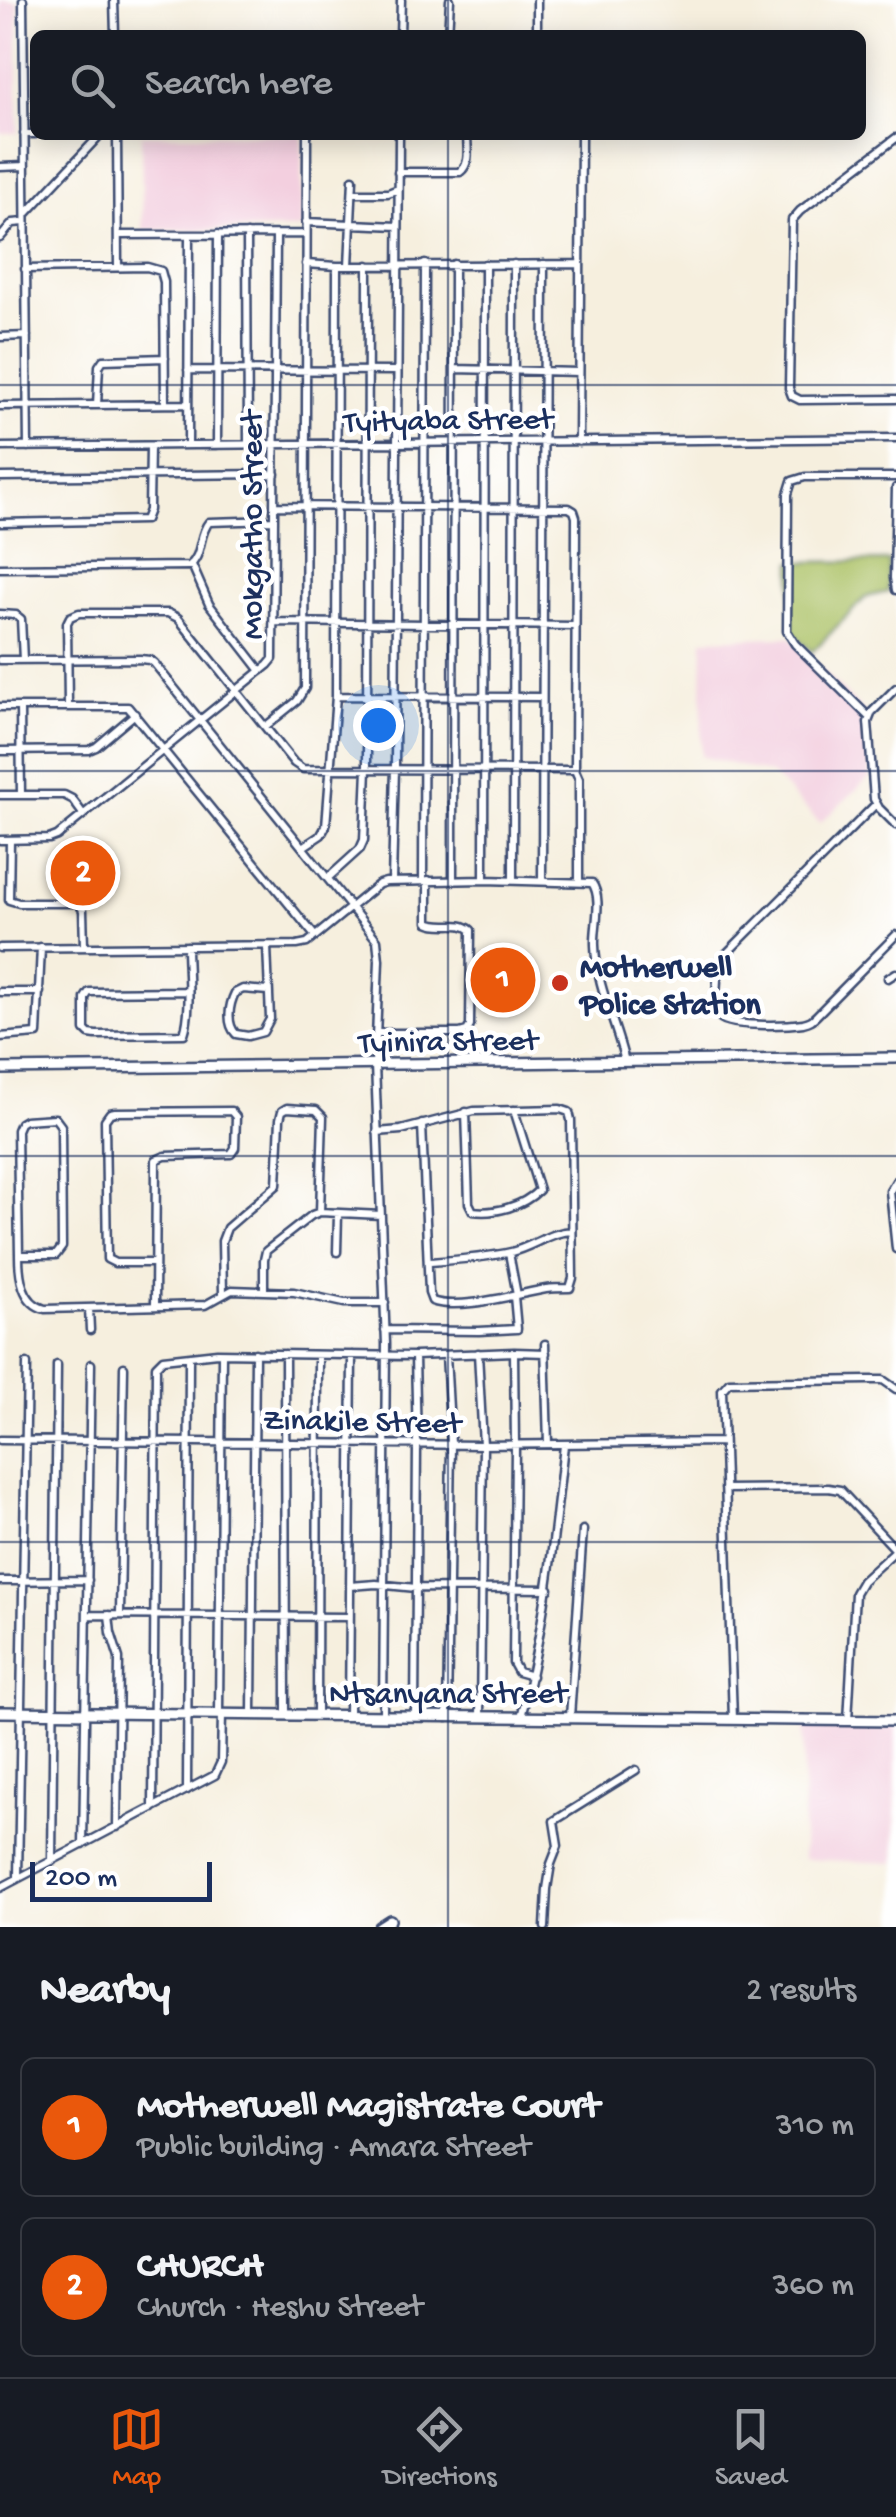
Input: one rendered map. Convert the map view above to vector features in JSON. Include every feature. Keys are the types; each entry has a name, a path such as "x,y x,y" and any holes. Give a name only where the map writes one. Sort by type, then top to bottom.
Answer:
{"street":[{"path":"23,0 28,446"},
{"path":"114,0 115,30"},
{"path":"400,0 400,30"},
{"path":"448,30 450,0"},
{"path":"536,30 537,0"},
{"path":"24,134 30,134"},
{"path":"896,138 792,220 789,388 792,396 800,400 896,399"},
{"path":"0,238 13,223 25,219 96,140"},
{"path":"117,140 118,268"},
{"path":"266,726 304,693 307,140"},
{"path":"392,881 399,140"},
{"path":"398,172 460,172 466,167 467,140"},
{"path":"579,442 580,140"},
{"path":"0,166 25,166"},
{"path":"349,266 353,179"},
{"path":"353,193 388,193 398,188"},
{"path":"306,222 398,226"},
{"path":"217,445 218,234"},
{"path":"247,234 248,445"},
{"name":"Mokgatho Street","path":"0,840 54,838 273,659 276,234"},
{"path":"118,235 306,234"},
{"path":"188,445 189,235"},
{"path":"306,264 580,264"},
{"path":"376,1033 460,1032 470,1026 472,930 465,925 428,922 424,770 426,264"},
{"path":"453,880 454,264"},
{"path":"484,880 485,264"},
{"path":"513,880 514,264"},
{"path":"542,880 544,264"},
{"path":"328,878 363,843 368,265"},
{"path":"303,847 324,831 332,769 338,623 337,266"},
{"path":"26,270 156,268 162,273 165,404"},
{"path":"0,337 27,336"},
{"path":"97,405 99,366 103,360 165,358"},
{"path":"454,369 580,372"},
{"path":"188,370 396,370"},
{"path":"0,406 188,404"},
{"name":"Tyityaba Street","path":"0,447 896,438"},
{"path":"0,523 145,520 149,510 150,446"},
{"path":"0,477 274,474"},
{"path":"870,717 787,631 788,494 792,482 805,477 896,477"},
{"path":"896,488 896,590"},
{"path":"274,506 574,510 579,881"},
{"path":"192,565 209,522 274,520"},
{"path":"0,568 192,565"},
{"path":"192,565 209,604 261,671"},
{"path":"68,706 70,617 75,613 171,613 297,766 308,770 575,770"},
{"path":"0,614 21,619 23,660"},
{"path":"275,622 576,626"},
{"path":"0,660 150,660 352,907 378,945 375,1065 386,1355 383,1717"},
{"path":"896,688 870,717 870,777 876,804 896,825"},
{"path":"336,696 542,697"},
{"path":"0,707 125,706 315,936"},
{"path":"20,707 21,795"},
{"path":"0,751 89,750 135,714"},
{"path":"0,795 64,794 83,814"},
{"path":"876,804 720,960 718,1014 724,1022 736,1024 807,1022 896,935"},
{"path":"10,840 9,900 78,903 83,910 84,946"},
{"path":"0,948 302,944 379,884 392,881 592,883 596,888 596,953 624,1062"},
{"path":"187,946 187,991 186,1028 184,1034 89,1034 86,1030 85,998 89,992 187,991"},
{"path":"267,946 270,1020 267,1028 257,1034 236,1034 230,1024 235,993 268,991"},
{"path":"0,1036 37,1034 41,947"},
{"path":"0,992 40,992"},
{"name":"Tyinira Street","path":"0,1068 896,1058"},
{"path":"223,1294 224,1230 277,1185 280,1120 287,1108 316,1110 322,1117 320,1212"},
{"path":"378,1132 466,1112 560,1109 570,1115 572,1286 469,1302 432,1301 422,1124"},
{"path":"466,1112 469,1203 474,1211 482,1213 513,1206 539,1190 514,1110"},
{"path":"154,1263 115,1263 107,1259 106,1116 115,1112 231,1111 236,1117 232,1154 161,1156 156,1160 155,1306"},
{"path":"18,1255 56,1255 62,1247 61,1126 55,1118 25,1120 18,1126 18,1255 20,1278 32,1304 45,1309 205,1304 232,1290 294,1292 344,1304 385,1304"},
{"path":"894,1184 890,1196 896,1249"},
{"path":"264,1291 266,1251 312,1215 320,1212 381,1216"},
{"path":"337,1252 338,1214"},
{"path":"429,1262 509,1253 557,1232 572,1231"},
{"path":"385,1330 517,1328 509,1253"},
{"path":"90,1308 90,1330"},
{"path":"545,1344 548,1444"},
{"path":"514,1352 512,1663 518,1672 532,1676"},
{"path":"252,1714 255,1353"},
{"path":"478,1353 484,1445 480,1718"},
{"path":"153,1808 156,1366 164,1359 222,1354 546,1353"},
{"path":"0,1888 218,1771 222,1354"},
{"path":"286,1354 286,1714"},
{"path":"317,1715 318,1354"},
{"path":"349,1716 352,1355"},
{"path":"446,1355 451,1444 447,1718"},
{"path":"414,1717 418,1444 415,1356"},
{"path":"186,1790 189,1357"},
{"path":"18,1878 27,1364"},
{"path":"83,1845 91,1364"},
{"path":"52,1861 57,1365"},
{"path":"120,1614 124,1366"},
{"path":"732,1719 721,1394 724,1386 730,1382 876,1380 888,1382 896,1389"},
{"name":"Zinakile Street","path":"0,1440 484,1445 723,1442"},
{"path":"521,1717 549,1590 564,1445"},
{"path":"725,1488 840,1490 896,1550 862,1581 855,1593 848,1721"},
{"path":"570,1717 582,1530"},
{"path":"0,1581 88,1580"},
{"path":"350,1586 549,1590"},
{"path":"109,1614 110,1633 118,1652 117,1827"},
{"path":"87,1615 349,1618"},
{"name":"Ntsanyana Street","path":"0,1712 896,1722"},
{"path":"545,1927 547,1888 558,1846 554,1821 636,1770"},
{"path":"379,1927 390,1920"}],"shaded area":[{"path":"0,0 18,2 18,133 0,133"},
{"path":"141,140 302,140 301,229 143,230"},
{"path":"790,637 869,717 870,777 820,823 771,774 701,756 703,639"},
{"path":"804,1725 896,1726 895,1863 803,1859"}],"green space":[{"path":"889,561 888,592 866,597 812,652 792,627 792,562"}],"place":[{"name":"CHURCH","path":"83,873"},
{"name":"Motherwell Magistrate Court","path":"503,980"},
{"name":"Motherwell Police Station","path":"560,983"}]}
